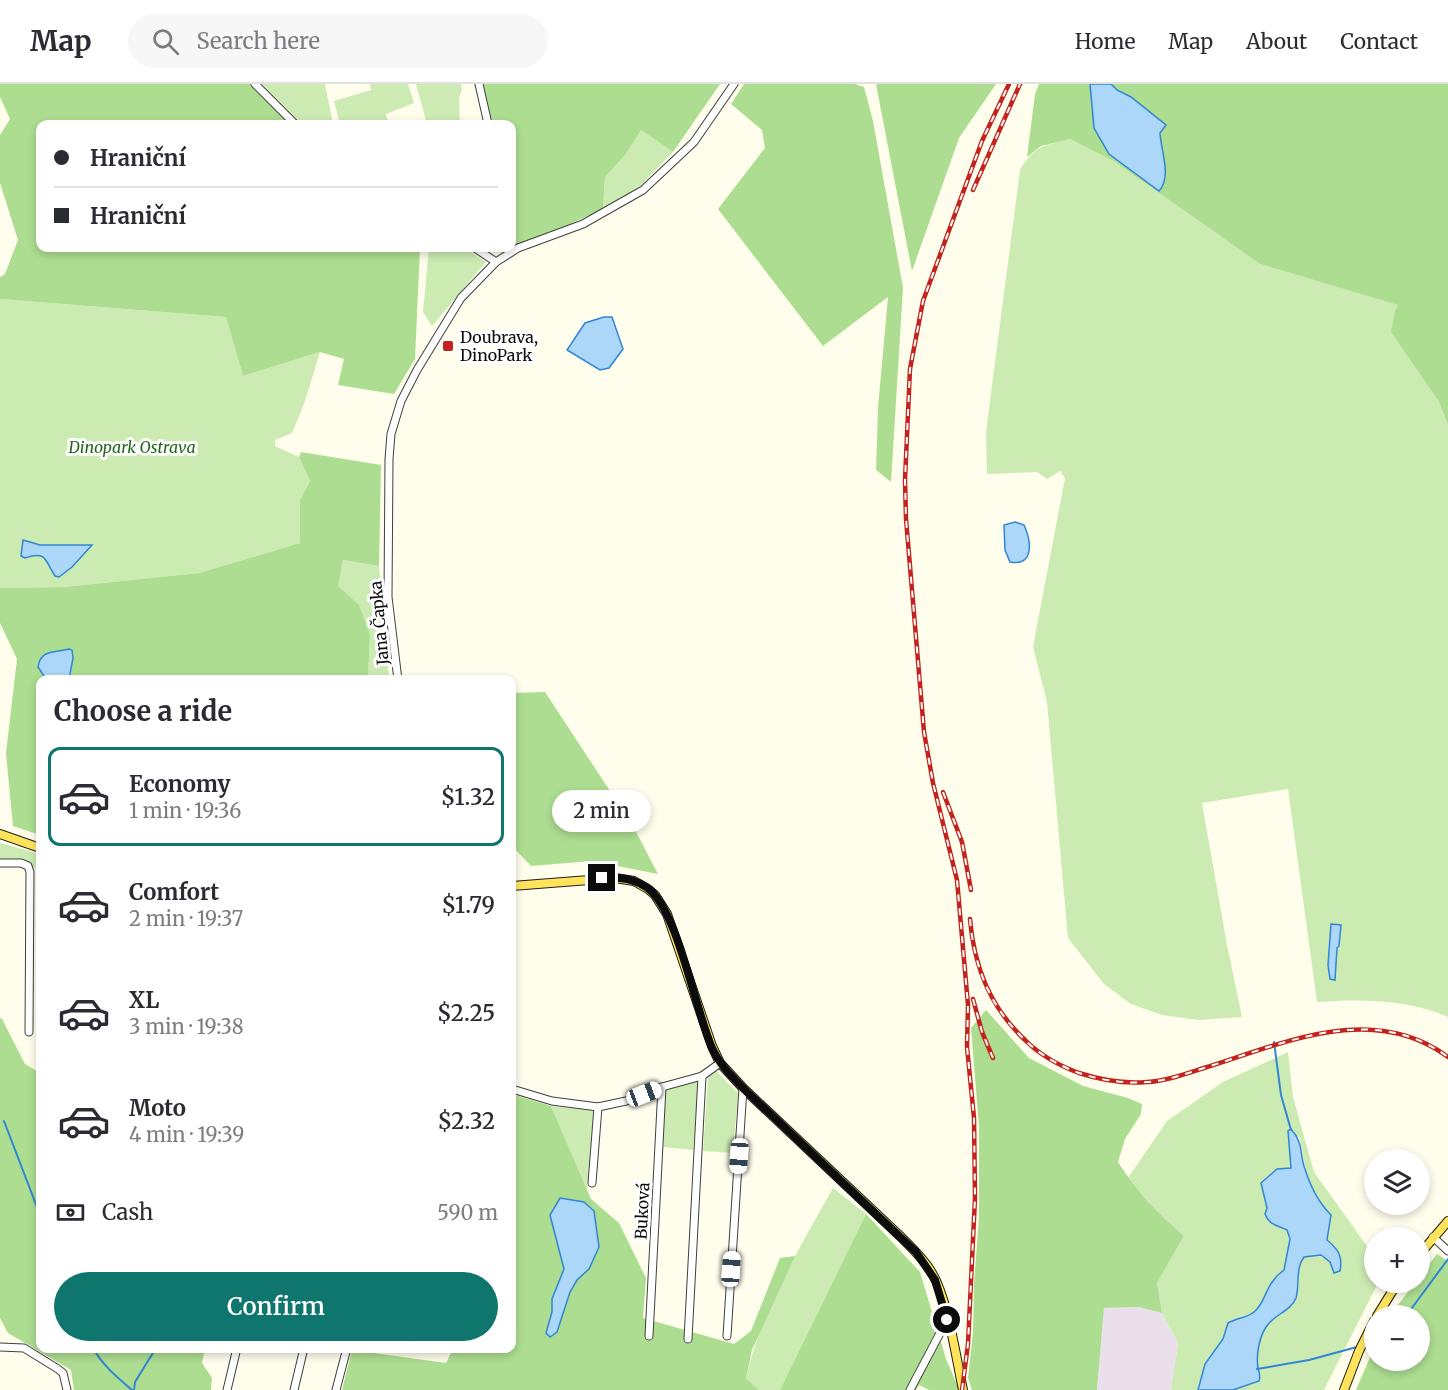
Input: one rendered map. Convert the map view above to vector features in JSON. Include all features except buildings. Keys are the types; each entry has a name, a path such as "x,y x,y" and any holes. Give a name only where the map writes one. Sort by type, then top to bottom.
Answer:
{"main road":[{"path":"0,834 36,847"},
{"path":"516,886 615,878 634,882 648,889 667,914 705,1030 720,1063 743,1088 916,1252 935,1280 963,1390"},
{"path":"1430,1241 1448,1221"},
{"path":"1344,1390 1364,1341"}],"street":[{"path":"255,84 291,120"},
{"path":"479,84 487,120"},
{"name":"Jana Čapka","path":"516,249 583,224 643,190 694,142 734,84"},
{"path":"481,252 494,260"},
{"path":"492,252 494,260"},
{"name":"Jana Čapka","path":"397,675 388,597 387,563 391,434 402,401 417,370 461,298 494,260 510,252"},
{"path":"0,863 21,863 28,866 30,872 29,1032"},
{"path":"30,872 36,875"},
{"path":"516,1090 552,1101 598,1107 626,1101 662,1087 702,1076 720,1063"},
{"path":"688,1339 702,1076"},
{"name":"Buková","path":"649,1336 662,1087"},
{"path":"727,1336 743,1088"},
{"path":"592,1183 598,1107"},
{"path":"1433,1237 1448,1251"},
{"path":"910,1390 947,1320"},
{"path":"0,1347 24,1348 58,1369 63,1373 67,1390"},
{"path":"228,1390 236,1353"},
{"path":"294,1390 303,1353"},
{"path":"336,1390 346,1353"}],"shaded area":[{"path":"1139,1307 1162,1313 1178,1343 1171,1390 1097,1390 1104,1308"}],"green space":[{"path":"0,84 253,84 287,120 36,120 36,252 420,252 415,359 394,394 338,385 344,359 320,352 243,376 226,317 0,299 0,277 5,274 18,240 0,183 0,135 10,119 0,97"},
{"path":"262,84 325,84 332,120 298,120"},
{"path":"370,84 408,84 414,103 386,114 387,120 339,120 334,101 371,90"},
{"path":"416,84 461,84 460,120 426,120"},
{"path":"474,84 720,84 673,152 641,130 626,154 605,177 603,209 516,249 516,120 485,120"},
{"path":"744,84 855,84 864,87 873,121 903,288 891,482 876,470 878,408 888,297 823,346 718,209 765,148 762,130 731,104"},
{"path":"876,84 996,84 959,138 912,271"},
{"path":"1039,84 1090,84 1094,128 1109,154 1159,191 1166,175 1161,147 1161,120 1111,84 1448,84 1448,425 1438,400 1391,332 1398,305 1260,264 1115,162 1070,139 1041,146 1027,157 1035,94"},
{"path":"641,130 673,152 640,186 603,209 605,177 626,154"},
{"path":"1070,139 1115,162 1260,264 1399,305 1448,425 1448,1017 1417,1007 1384,1002 1317,1002 1288,789 1202,803 1242,1017 1199,1020 1162,1015 1131,1004 1104,984 1068,938 1047,702 1033,647 1065,478 1060,471 1047,479 1037,472 987,474 986,432 1020,170 1035,151"},
{"path":"429,252 471,252 486,262 432,326 423,312"},
{"name":"Dinopark Ostrava","path":"0,299 226,317 243,376 320,352 304,404 292,433 275,440 275,446 299,457 310,481 300,500 300,543 199,573 64,587 0,588"},
{"path":"301,452 381,465 379,566 343,560 338,586 359,605 370,635 368,675 36,675 36,834 13,826 6,753 17,659 0,623 0,588 64,587 199,573 300,543 300,500 310,481 299,457"},
{"path":"343,560 379,566 389,675 368,675 370,635 338,586"},
{"path":"545,692 633,826 658,874 592,861 531,866 516,850 516,693"},
{"path":"0,843 36,853 36,868 23,860 0,859"},
{"path":"986,1010 1029,1058 1083,1086 1142,1104 1141,1114 1125,1139 1118,1162 1148,1202 1184,1236 1157,1283 1162,1313 1139,1307 1104,1308 1097,1390 972,1390 968,1378 973,1332 979,1217 979,1126 971,1028"},
{"path":"0,1018 25,1064 36,1071 36,1349 8,1333 0,1318"},
{"path":"1288,1052 1293,1097 1314,1172 1364,1242 1364,1293 1373,1293 1367,1305 1364,1305 1364,1311 1324,1390 1233,1390 1259,1381 1258,1358 1262,1336 1269,1323 1290,1306 1296,1297 1301,1262 1304,1257 1318,1256 1330,1262 1336,1247 1327,1240 1331,1215 1313,1189 1300,1138 1288,1131 1291,1168 1277,1169 1261,1183 1266,1198 1267,1218 1274,1225 1287,1230 1290,1239 1284,1270 1273,1280 1254,1312 1228,1323 1223,1339 1205,1364 1198,1390 1171,1390 1178,1343 1162,1313 1157,1283 1184,1236 1158,1214 1128,1178 1167,1121 1223,1082"},
{"path":"716,1071 738,1093 733,1153 703,1151 708,1077"},
{"path":"699,1081 693,1150 662,1147 666,1090"},
{"path":"516,1095 551,1106 591,1199 619,1223 646,1278 643,1318 734,1344 751,1331 780,1258 795,1256 752,1350 746,1378 759,1390 342,1390 351,1353 374,1353 446,1363 451,1353 516,1353","holes":["550,1215 589,1269 577,1280 546,1333 552,1312 552,1299 564,1269"]},
{"path":"551,1106 594,1110 587,1190"},
{"path":"833,1188 866,1214 780,1390 759,1390 746,1378 761,1328 783,1280"},
{"path":"866,1214 920,1272 946,1359 958,1390 929,1390 919,1385 916,1390 780,1390"},
{"path":"1437,1254 1448,1261 1448,1390 1356,1390 1364,1371 1430,1371 1430,1305 1398,1305 1407,1293 1430,1293 1430,1263"},
{"path":"42,1353 204,1353 202,1363 212,1378 211,1390 74,1390 71,1370"}],"water":[{"path":"1090,84 1111,84 1166,125 1160,133 1165,179 1159,191 1109,154 1094,128"},
{"path":"612,317 623,349 609,368 600,370 567,350 585,323"},
{"path":"1015,522 1024,525 1029,551 1024,560 1010,562 1005,550 1004,525"},
{"path":"23,540 40,545 92,545 72,567 59,577 55,576 41,556 25,558 21,556"},
{"path":"72,650 70,675 43,675 38,667 42,657 49,653"},
{"path":"1331,924 1341,925 1335,980 1330,979 1328,965"},
{"path":"1291,1129 1300,1144 1303,1163 1312,1187 1331,1215 1327,1240 1339,1253 1340,1271 1334,1273 1330,1262 1321,1255 1304,1257 1300,1266 1294,1302 1269,1323 1262,1336 1257,1358 1259,1381 1233,1390 1198,1390 1205,1364 1223,1339 1228,1323 1254,1312 1273,1281 1284,1270 1290,1239 1287,1230 1274,1225 1267,1218 1261,1183 1277,1169 1291,1168 1288,1131"},
{"path":"560,1198 584,1202 594,1211 599,1247 589,1269 577,1280 570,1292 557,1332 550,1337 546,1333 552,1312 552,1299 564,1269 550,1215"}],"waterway":[{"path":"1274,1042 1281,1095 1291,1130"},
{"path":"4,1121 36,1205"},
{"path":"1414,1305 1448,1259"},
{"path":"1257,1369 1309,1360 1357,1347"},
{"path":"96,1353 106,1366 132,1390"},
{"path":"134,1390 135,1382 153,1353"}],"railway":[{"path":"962,1390 968,1344 975,1198 974,1118 967,1047 968,1005 957,880 933,783 924,732 906,519 905,480 910,369 923,301 982,141 1009,84"},
{"path":"973,190 1020,84"},
{"path":"943,792 962,842 971,890"},
{"path":"970,919 975,954 980,970 1002,1014 1025,1040 1050,1060 1079,1073 1121,1082 1161,1080 1295,1039 1327,1032 1358,1030 1389,1032 1419,1040 1448,1057"},
{"path":"973,999 982,1032 993,1058"}],"place":[{"name":"Doubrava, DinoPark","path":"448,346"}],"route":[{"path":"602,878 634,882 648,889 655,896 667,914 705,1030 720,1063 743,1088 916,1252 935,1280 947,1320"}]}
